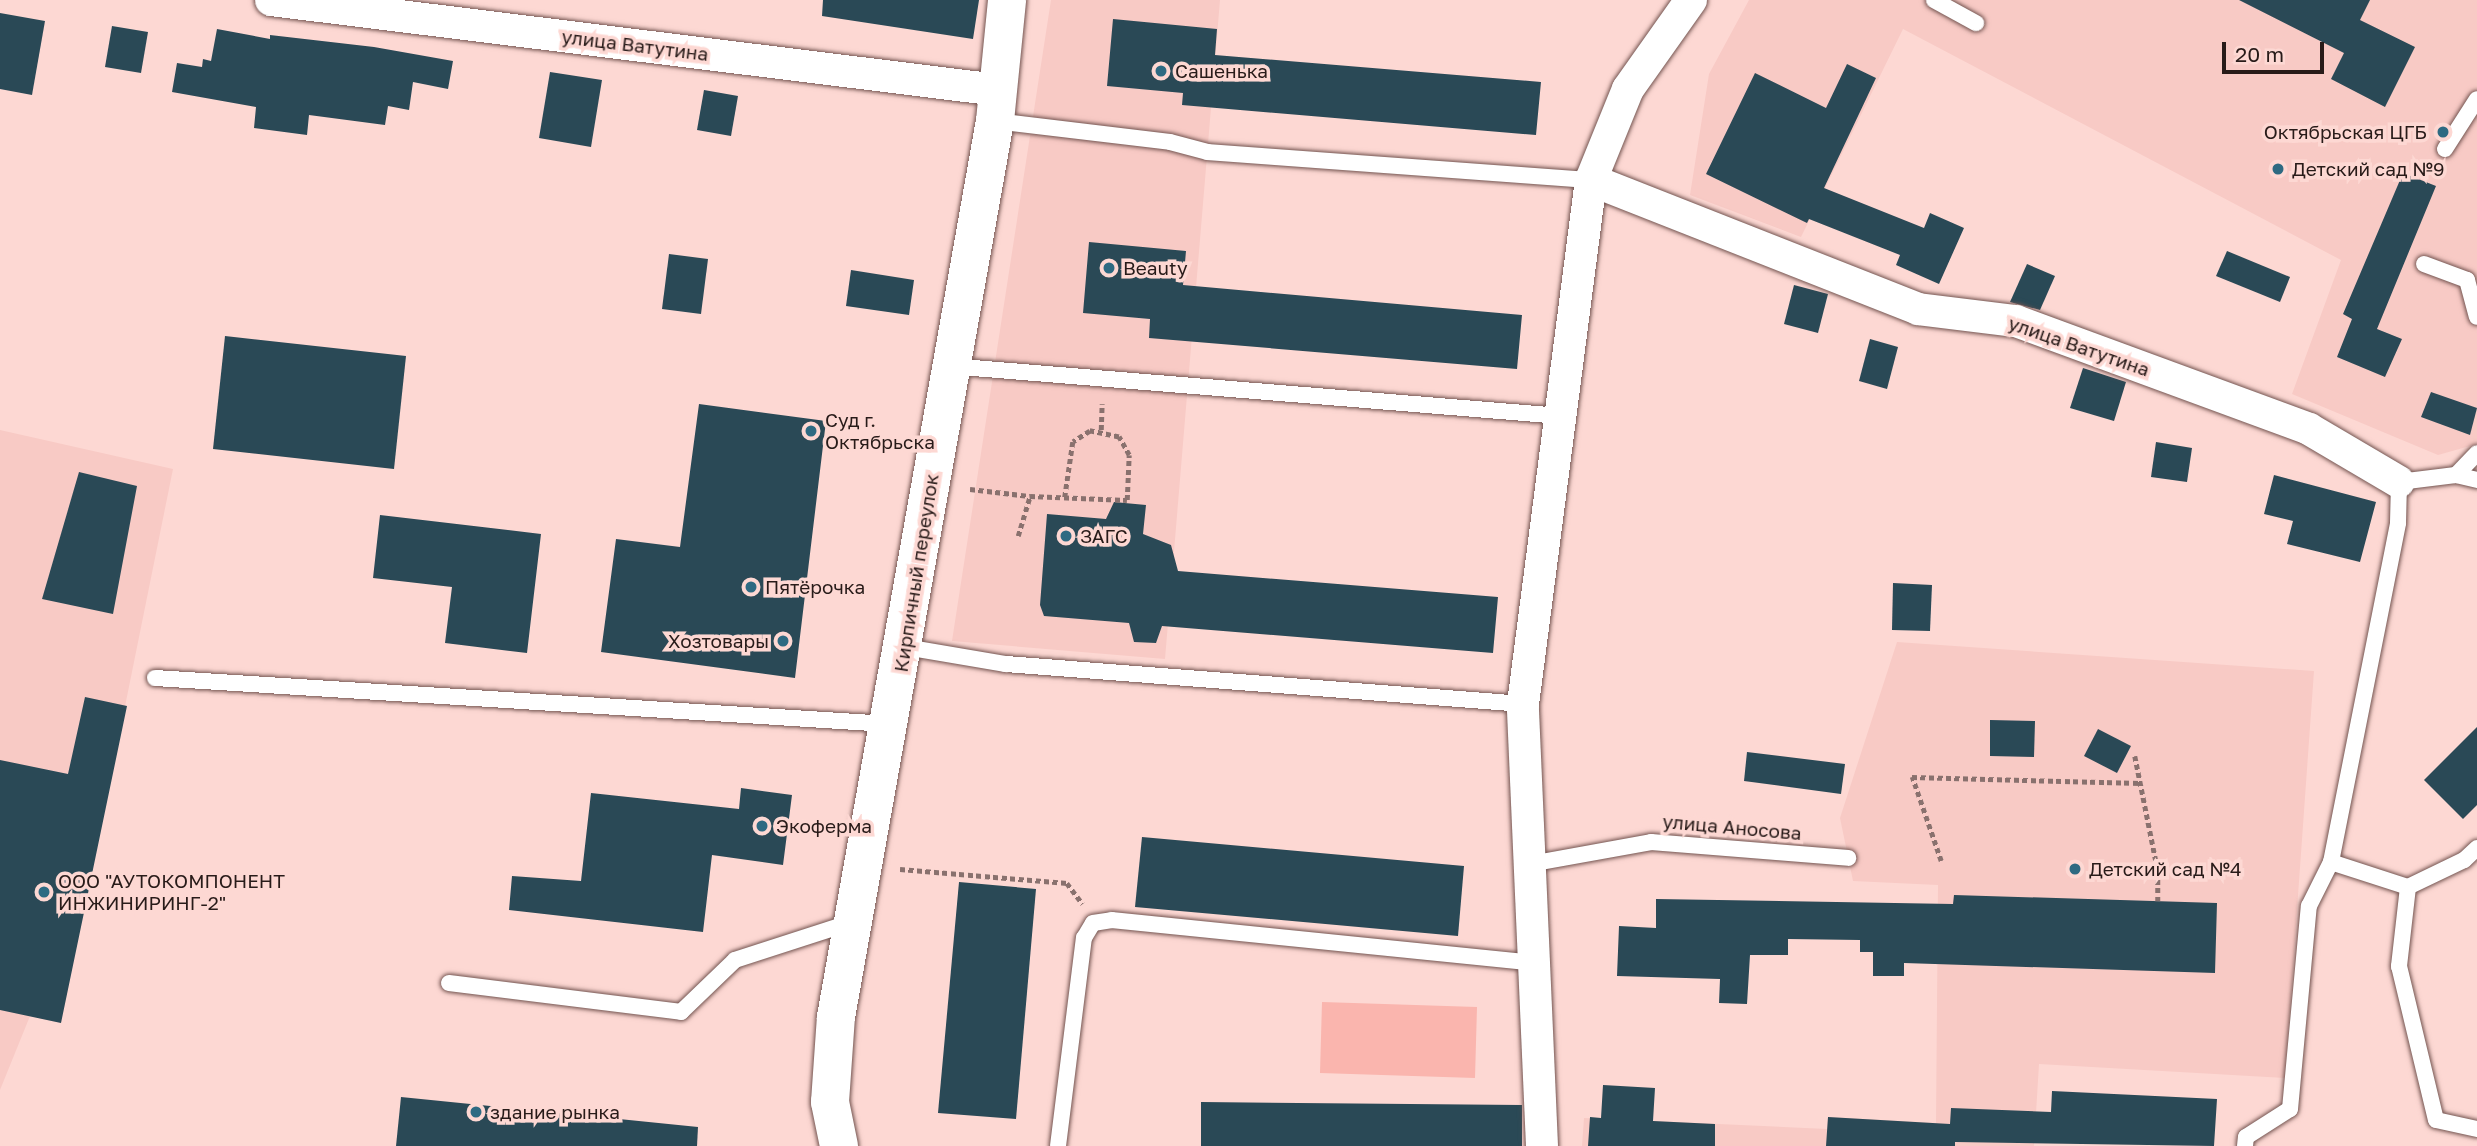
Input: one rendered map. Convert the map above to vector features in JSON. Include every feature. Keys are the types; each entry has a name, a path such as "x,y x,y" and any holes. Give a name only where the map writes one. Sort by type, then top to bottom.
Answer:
{"main road":[{"name":"Кирпичный переулок","path":"839,1146 830,1102 836,1017 905,647 949,366 997,105 1007,0"}],"street":[{"name":"улица Ватутина","path":"271,0 997,105"},
{"path":"1542,1146 1524,704 1591,180 1628,89 1691,0"},
{"name":"улица Ватутина","path":"1591,180 1917,309 2016,321 2309,429 2399,482"}],"lane":[{"path":"1934,0 1976,23"},
{"path":"2445,149 2477,99"},
{"path":"997,105 1208,152 1591,180"},
{"path":"2424,264 2467,280 2477,317"},
{"path":"949,366 1561,416"},
{"path":"2456,475 2477,453"},
{"path":"2245,1146 2246,1137 2290,1109 2309,906 2331,862 2398,523 2399,482 2456,475 2477,480"},
{"path":"905,647 1006,664 1524,704"},
{"path":"155,678 891,724"},
{"name":"улица Аносова","path":"1530,864 1651,842 1848,858"},
{"path":"2331,862 2408,887 2464,860 2477,848"},
{"path":"2408,887 2399,966 2436,1120 2477,1129"},
{"path":"1059,1146 1084,938 1093,923 1112,920 1534,963"},
{"path":"449,983 681,1012 735,960 855,921"}],"path":[{"path":"970,489 1030,496 1127,500 1129,455 1119,437 1090,430 1073,442 1065,497"},
{"path":"1018,536 1030,496"},
{"path":"2135,756 2158,871 2158,901"},
{"path":"1941,862 1912,778 2141,783"},
{"path":"898,869 1067,883 1076,890 1093,923"}],"shaded area":[{"path":"1051,0 1220,0 1165,659 952,641"},
{"path":"1749,0 2477,0 2477,444 2438,455 2292,394 2341,260 1903,29 1801,237 1690,195 1709,74"},
{"path":"0,430 173,469 61,1023 30,1016 0,1090"},
{"name":"Детский сад №4","path":"1897,642 2314,671 2285,1078 2039,1064 2034,1146 1582,1146 1584,1118 1827,1129 1828,1117 1936,1123 1938,885 1853,881 1840,818"},
{"path":"1322,1002 1477,1007 1475,1078 1320,1073"}],"building":[{"path":"823,0 979,0 973,39 822,16"},
{"path":"2239,0 2370,0 2360,20 2415,47 2385,107 2331,79 2344,53"},
{"path":"0,13 45,21 32,95 0,89"},
{"path":"1113,19 1217,29 1215,55 1541,82 1536,135 1182,105 1183,93 1107,86"},
{"path":"112,26 148,32 141,73 105,67"},
{"path":"217,29 270,39 270,35 374,47 453,61 448,89 413,82 409,110 388,106 385,125 309,115 307,135 254,128 256,107 172,92 177,63 202,67 203,59 211,61"},
{"path":"1847,64 1876,78 1824,188 1924,228 1930,213 1964,228 1939,284 1896,265 1900,255 1809,219 1807,223 1706,174 1755,73 1826,108"},
{"path":"550,72 602,80 591,147 539,138"},
{"path":"704,90 738,96 731,136 697,130"},
{"path":"2403,173 2436,186 2377,329 2402,339 2385,377 2337,357 2352,319 2343,314"},
{"path":"1089,242 1186,251 1183,285 1522,315 1517,369 1149,338 1150,319 1083,313"},
{"path":"2227,251 2290,277 2280,302 2216,276"},
{"path":"669,254 708,259 701,314 662,309"},
{"path":"2027,264 2055,276 2040,310 2010,302"},
{"path":"851,270 914,280 909,315 846,306"},
{"path":"1794,285 1828,294 1818,333 1784,324"},
{"path":"225,336 406,356 394,469 213,449"},
{"path":"1870,339 1898,347 1887,389 1859,381"},
{"path":"2083,368 2126,382 2114,421 2070,408"},
{"path":"2431,392 2477,408 2470,435 2421,417"},
{"path":"699,404 826,421 795,678 601,652 616,539 680,547"},
{"path":"2156,442 2192,448 2187,482 2151,477"},
{"path":"79,472 137,486 113,614 42,599"},
{"path":"2274,475 2376,502 2360,562 2287,544 2293,521 2264,514"},
{"path":"1114,502 1146,505 1143,534 1171,545 1178,571 1498,597 1493,653 1162,626 1156,643 1134,642 1129,623 1044,616 1040,605 1047,514 1106,519"},
{"path":"380,515 541,534 527,653 445,643 452,587 373,578"},
{"path":"1893,583 1932,585 1930,631 1892,630"},
{"name":"ООО \"АУТОКОМПОНЕНТ ИНЖИНИРИНГ-2\"","path":"85,697 127,706 61,1023 0,1010 0,760 68,774"},
{"path":"1990,720 2035,721 2034,757 1990,756"},
{"path":"2477,727 2477,805 2463,819 2424,780"},
{"path":"2098,729 2131,746 2117,773 2084,756"},
{"path":"1747,752 1845,764 1841,794 1744,781"},
{"path":"741,788 792,795 783,865 712,855 703,932 509,910 512,876 581,881 591,793 739,809"},
{"path":"1142,837 1464,866 1458,936 1135,907"},
{"path":"959,882 1036,889 1016,1119 938,1113"},
{"path":"1954,895 2217,903 2215,973 1904,963 1904,976 1873,976 1873,952 1860,952 1860,940 1788,939 1788,955 1750,955 1747,1004 1719,1003 1720,979 1617,976 1619,926 1656,928 1656,899 1953,904"},
{"path":"1603,1085 1655,1088 1653,1121 1715,1124 1715,1146 1588,1146 1590,1117 1601,1118"},
{"path":"2052,1091 2217,1099 2214,1146 1955,1142 1955,1146 1826,1146 1828,1117 1950,1124 1951,1108 2051,1112"},
{"name":"здание рынка","path":"401,1097 698,1127 697,1146 396,1146"},
{"path":"1201,1102 1522,1105 1522,1146 1201,1146"}],"place":[{"name":"Сашенька","path":"1161,71"},
{"name":"Октябрьская ЦГБ","path":"2443,132"},
{"name":"Детский сад №9","path":"2278,169"},
{"name":"Beauty","path":"1109,268"},
{"name":"Суд г. Октябрьска","path":"811,431"},
{"name":"ЗАГС","path":"1066,536"},
{"name":"Пятёрочка","path":"751,587"},
{"name":"Хозтовары","path":"783,641"},
{"name":"Экоферма","path":"762,826"},
{"name":"Детский сад №4","path":"2075,869"},
{"name":"ООО \"АУТОКОМПОНЕНТ ИНЖИНИРИНГ-2\"","path":"44,892"},
{"name":"здание рынка","path":"476,1112"}]}
